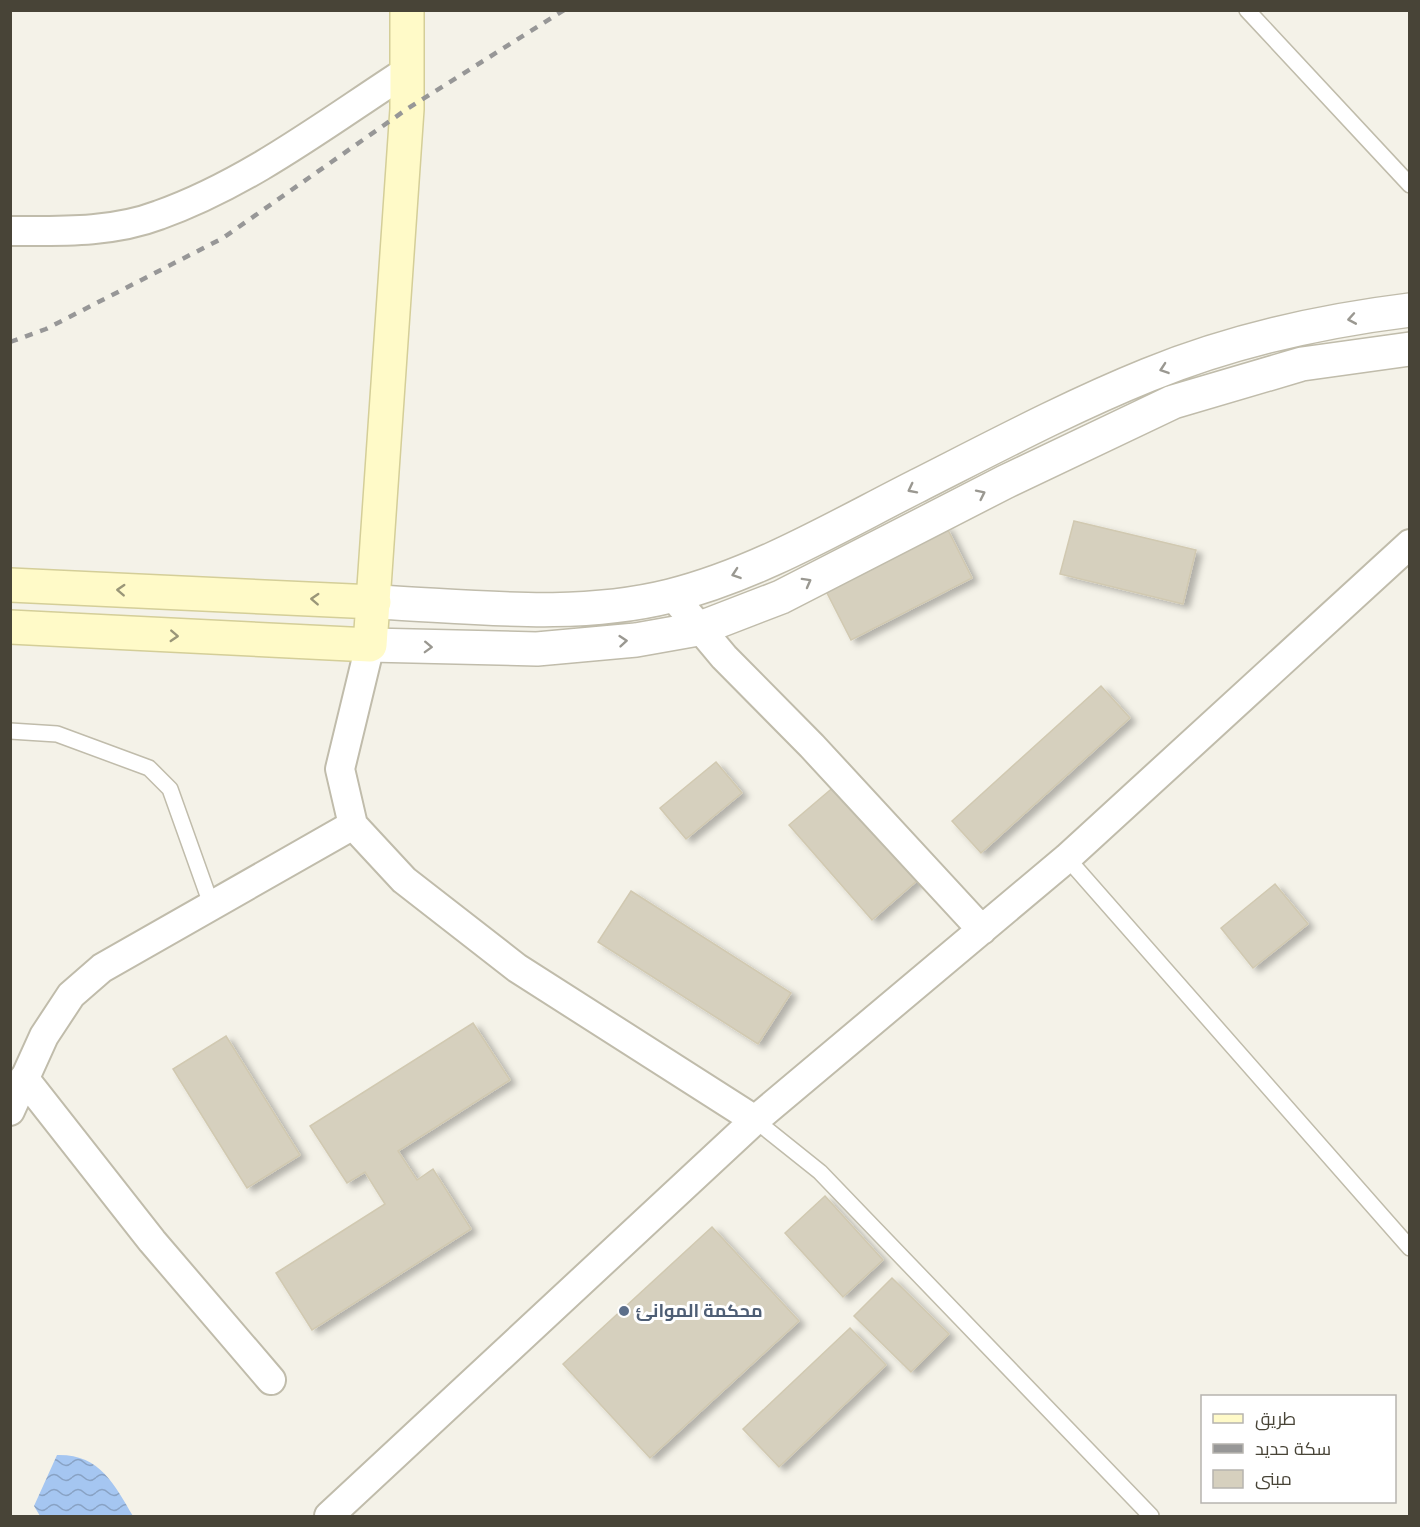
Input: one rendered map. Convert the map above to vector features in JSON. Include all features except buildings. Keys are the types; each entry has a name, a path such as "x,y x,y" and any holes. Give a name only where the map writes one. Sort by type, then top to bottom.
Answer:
{"main road":[{"path":"10,627 370,645 407,109 407,10"},
{"path":"10,585 374,602"}],"street":[{"path":"10,231 90,231 158,216 236,181 407,71"},
{"path":"374,602 548,610 630,605 673,596 758,566 1090,400 1151,374 1300,327 1410,310"},
{"path":"755,1120 517,968 404,880 353,825 340,769 370,645 537,649 636,640 698,629 781,597 973,498 1173,402 1302,364 1410,349"},
{"path":"329,1516 755,1120 1067,858 1410,544"},
{"path":"673,596 698,629 982,930"},
{"path":"10,1112 17,1074 71,995 102,968 353,825"},
{"path":"17,1074 152,1241 272,1380"}],"lane":[{"path":"1248,10 1410,185"},
{"path":"10,731 57,734 148,768 170,789 211,904"},
{"path":"1067,858 1410,1248"},
{"path":"755,1120 820,1172 1150,1516"}],"water":[{"path":"57,1455 72,1456 95,1465 112,1482 133,1516 40,1516 34,1506"}],"railway":[{"path":"10,342 46,329 223,238 407,109 564,10"}],"place":[{"name":"محكمة الموانئ","path":"624,1311"}]}
